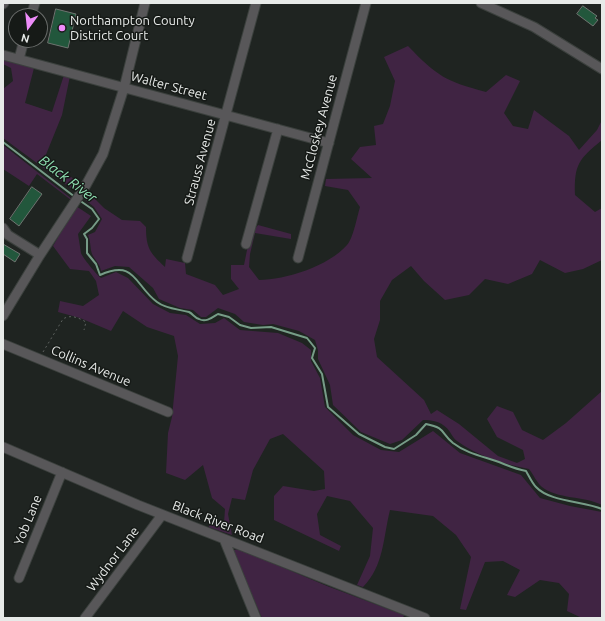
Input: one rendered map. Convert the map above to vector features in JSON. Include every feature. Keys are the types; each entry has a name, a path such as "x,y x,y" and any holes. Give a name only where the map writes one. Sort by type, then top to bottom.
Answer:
{"street":[{"path":"3,316 103,154 124,88 145,3"},
{"name":"Strauss Avenue","path":"187,258 256,3"},
{"name":"McCloskey Avenue","path":"298,258 366,3"},
{"path":"481,3 534,27 602,69"},
{"path":"18,59 21,48"},
{"name":"Walter Street","path":"3,55 329,143"},
{"path":"246,244 278,129"},
{"path":"3,228 8,235 40,255"},
{"name":"Collins Avenue","path":"3,344 168,412"},
{"name":"Black River Road","path":"3,447 162,515 425,618"},
{"name":"Yob Lane","path":"19,578 62,472"},
{"name":"Wydnor Lane","path":"87,617 162,515"},
{"path":"224,539 256,618"}],"path":[{"path":"38,358 63,319 67,316 86,322 84,330"}],"shaded area":[{"path":"408,46 442,76 451,81 472,88 486,92 506,75 520,81 504,113 513,126 528,129 534,110 569,136 579,150 597,130 602,120 602,140 588,152 577,169 575,195 595,212 602,208 602,260 583,269 565,273 540,260 532,274 508,284 485,279 469,295 445,300 424,281 411,266 392,280 380,301 380,320 374,339 377,357 424,400 431,414 437,410 459,424 498,456 517,463 525,459 523,450 497,437 487,419 497,406 513,412 522,430 543,440 566,423 602,391 602,505 548,491 540,485 529,469 510,465 473,451 456,440 444,426 435,421 423,420 402,440 390,444 361,432 333,405 330,385 318,359 318,350 315,340 299,331 273,324 263,325 244,322 235,314 218,308 206,317 201,317 193,310 180,308 159,299 153,288 129,267 115,266 101,271 99,264 92,254 88,235 95,232 102,219 94,207 83,198 88,192 104,208 122,220 140,221 146,227 148,245 152,254 165,267 166,259 185,263 186,274 215,285 223,295 239,289 231,279 231,265 244,265 250,235 258,225 291,234 291,239 255,233 250,254 249,267 259,280 281,277 306,270 339,253 349,242 360,207 348,190 325,186 326,179 372,178 351,159 360,147 376,145 374,126 383,124 390,106 395,81 384,57"},
{"path":"3,59 34,68 25,103 52,112 64,75 70,76 62,115 45,157 79,183 76,192 3,138 3,89 13,81 11,68 3,64"},
{"path":"3,145 72,199 71,200 37,174 29,186 3,169"},
{"path":"76,206 91,216 78,234 81,253 101,278 116,272 128,278 153,304 170,313 186,315 200,324 215,323 224,318 240,330 278,333 302,343 311,350 311,361 320,378 325,407 353,435 381,450 399,452 433,431 460,453 521,475 540,498 602,512 602,618 582,618 567,611 569,594 559,583 540,580 515,597 507,595 520,570 503,561 485,562 466,610 460,609 471,557 456,535 433,516 390,510 379,561 370,579 363,587 357,585 370,556 373,528 350,501 327,496 317,514 320,535 341,546 339,551 274,520 274,496 283,486 314,491 325,489 324,471 283,434 270,439 253,470 245,500 232,498 228,514 232,535 208,527 217,521 224,523 225,509 212,498 203,465 185,480 166,473 168,433 172,417 178,356 174,336 147,327 123,311 111,331 80,318 58,312 60,301 83,306 99,295 96,281 89,271 70,269 53,246"},
{"path":"239,549 327,586 404,615 403,618 262,618 234,554 234,550"}],"building":[{"path":"583,6 597,16 595,18 598,20 593,26 577,14"},
{"name":"Northampton County District Court","path":"56,9 76,14 68,48 48,43"},
{"path":"32,187 42,194 19,226 10,219"},
{"path":"3,244 20,254 15,262 3,254"}],"waterway":[{"name":"Black River","path":"3,142 75,197"},
{"name":"Black River","path":"79,200 92,209 99,219 92,228 84,234 87,239 87,253 96,264 100,275 121,270 128,272 157,302 168,307 189,312 196,318 202,320 209,319 218,314 229,317 240,325 251,328 271,327 307,338 315,348 312,358 322,374 328,407 359,434 385,447 394,449 416,435 426,424 437,427 453,443 463,449 526,471 536,487 550,496 602,509"}],"place":[{"name":"Northampton County District Court","path":"62,28"}]}
